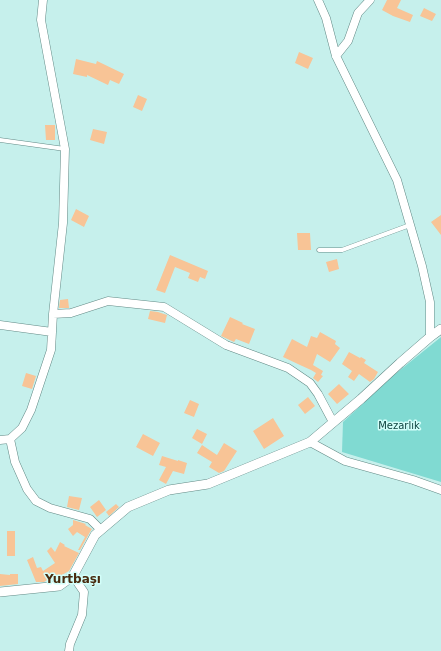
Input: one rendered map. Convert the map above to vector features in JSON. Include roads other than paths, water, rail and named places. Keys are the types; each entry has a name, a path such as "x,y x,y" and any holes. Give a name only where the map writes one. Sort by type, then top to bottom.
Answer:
{"street":[{"path":"0,440 10,439 22,428 31,410 51,350 53,314 63,223 65,149 41,20 43,0"},
{"path":"318,0 326,18 336,56 397,180 422,266 430,302 430,337"},
{"path":"336,56 348,41 358,13 370,0"},
{"path":"53,314 71,313 108,301 164,307 226,345 288,368 310,383 334,422"},
{"path":"0,325 52,332"},
{"path":"0,592 60,586 73,576 95,535 128,508 169,490 208,484 310,442 441,329"},
{"path":"10,439 15,462 27,489 36,501 50,508 90,519 101,530"},
{"path":"310,442 345,461 413,480 441,490"},
{"path":"69,651 70,644 82,615 84,592 73,576"}],"lane":[{"path":"0,140 65,149"},
{"path":"319,250 342,250 410,225"}],"district":[{"name":"Yurtbaşı","path":"73,580"}],"park label":[{"name":"Mezarlık","path":"399,426"}]}
